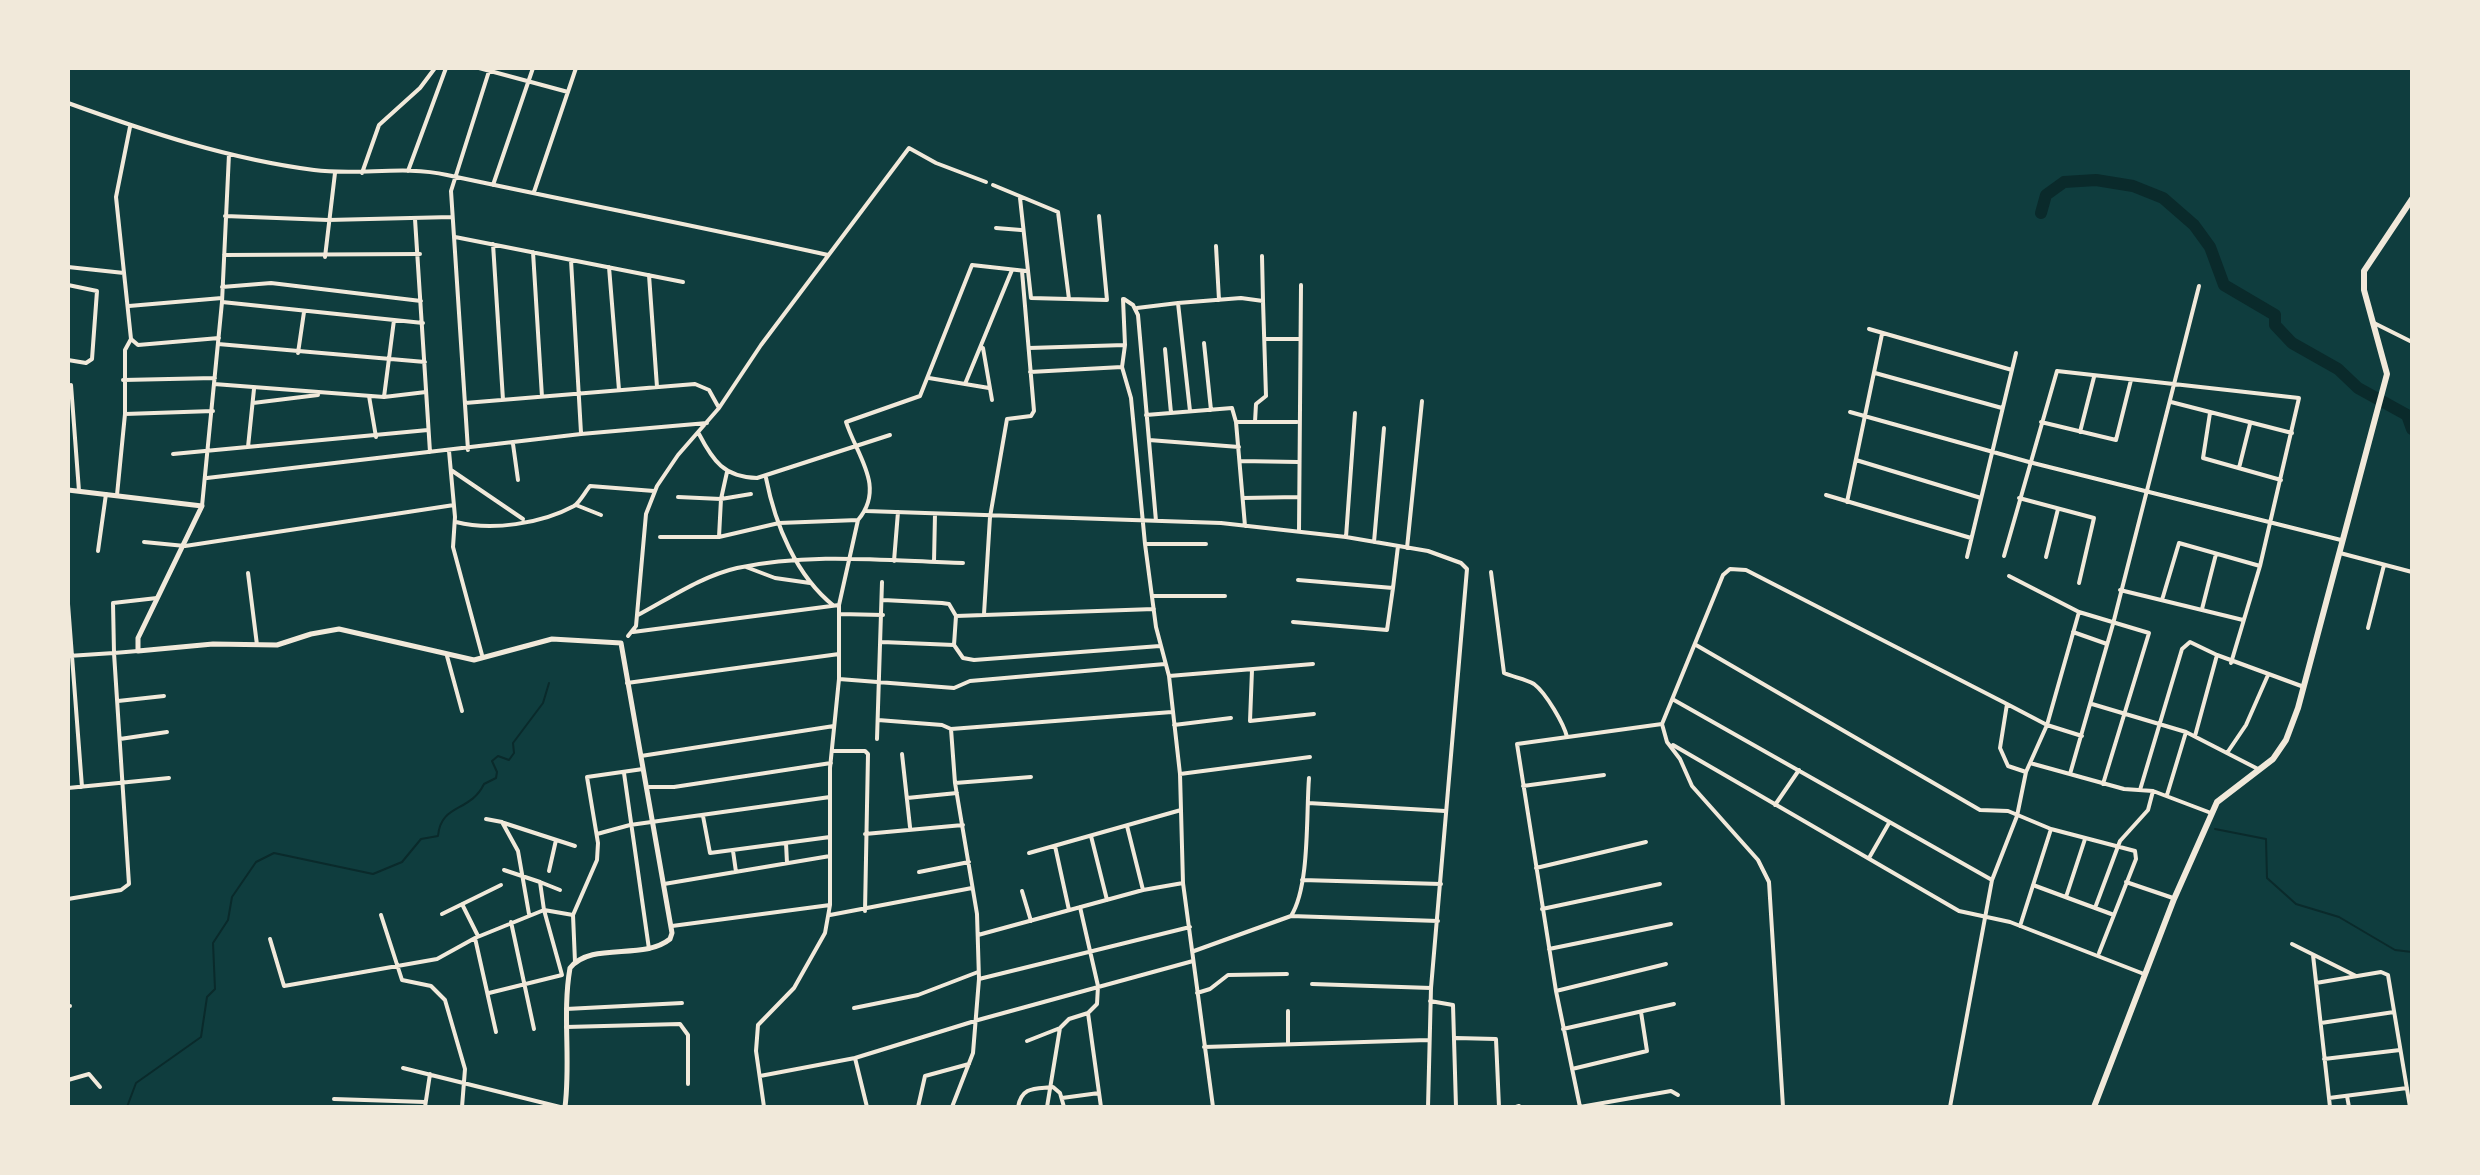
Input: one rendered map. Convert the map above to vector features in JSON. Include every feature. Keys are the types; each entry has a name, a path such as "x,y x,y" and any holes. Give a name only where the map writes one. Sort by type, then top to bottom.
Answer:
{"main road":[{"path":"2094,1107 2174,899 2211,813 2221,798 2260,770 2286,740 2304,687 2387,374 2364,290 2364,271 2412,199"}],"street":[{"path":"362,173 379,125 420,88 435,68"},
{"path":"408,171 446,68"},
{"path":"479,68 568,92"},
{"path":"493,185 533,68"},
{"path":"534,192 576,68"},
{"path":"468,450 452,217 454,177 489,69"},
{"path":"68,103 130,127 229,153 335,173 408,171 454,177 828,255"},
{"path":"117,495 125,414 125,350 131,339 116,197 130,127"},
{"path":"836,606 630,634 638,615 640,558 646,514 654,491 678,455 719,408 909,148 936,163 986,182"},
{"path":"138,651 138,638 202,506 219,341 229,153"},
{"path":"325,257 335,173"},
{"path":"993,185 1058,212 1069,299"},
{"path":"984,614 990,517 1007,419 1033,414 1020,198"},
{"path":"225,216 328,220 452,217"},
{"path":"1024,271 1028,297 1108,298 1099,216"},
{"path":"415,219 420,254 430,453"},
{"path":"996,228 1022,230"},
{"path":"455,237 683,282"},
{"path":"493,244 503,400"},
{"path":"1216,246 1219,300"},
{"path":"533,252 542,397"},
{"path":"224,255 325,257 420,254"},
{"path":"1255,422 1255,408 1267,391 1262,256"},
{"path":"571,260 581,434"},
{"path":"836,606 858,520 866,511 871,482 846,422 920,396 972,265 1024,271"},
{"path":"68,267 124,273"},
{"path":"609,267 619,390"},
{"path":"965,384 1012,270"},
{"path":"649,275 657,387"},
{"path":"222,287 271,283 421,301"},
{"path":"68,285 97,291 92,359 86,363 68,360"},
{"path":"1299,531 1297,422 1301,285"},
{"path":"2070,774 2092,704 2199,286"},
{"path":"1213,1107 1183,883 1180,774 1169,676 1154,609 1131,398 1122,367 1125,345 1123,299 1136,308 1219,300 1263,301"},
{"path":"129,306 222,300 423,323"},
{"path":"1178,303 1190,411"},
{"path":"1136,308 1156,521"},
{"path":"298,353 304,311"},
{"path":"384,397 394,320"},
{"path":"2374,323 2412,342"},
{"path":"1869,329 2012,370"},
{"path":"1847,502 1882,334"},
{"path":"131,339 138,345 219,341 298,353 425,362"},
{"path":"1265,339 1300,339"},
{"path":"1204,343 1211,410"},
{"path":"983,345 992,400"},
{"path":"1029,348 1125,345"},
{"path":"1165,349 1171,413"},
{"path":"1967,557 2016,353"},
{"path":"1030,372 1122,367"},
{"path":"1875,373 2002,408"},
{"path":"2004,556 2055,373 2299,398 2260,566 2231,663"},
{"path":"2080,432 2094,377"},
{"path":"928,378 989,388"},
{"path":"123,380 214,381 255,388 384,397 426,392"},
{"path":"2041,422 2117,440 2131,380"},
{"path":"71,385 79,491"},
{"path":"465,403 704,386 719,408"},
{"path":"248,447 255,388"},
{"path":"253,403 330,393"},
{"path":"369,396 376,437"},
{"path":"1407,548 1422,401"},
{"path":"2170,401 2292,433"},
{"path":"1146,415 1232,408 1239,447 1245,526"},
{"path":"125,414 213,411"},
{"path":"1850,412 2029,462 2271,520 2341,540"},
{"path":"1346,537 1355,413"},
{"path":"2210,413 2201,456 2281,480"},
{"path":"1236,422 1297,422"},
{"path":"207,478 468,450 581,434 707,423"},
{"path":"2239,468 2250,424"},
{"path":"1374,542 1384,428"},
{"path":"173,454 428,430"},
{"path":"699,434 716,464 727,472 766,478 890,435"},
{"path":"1148,440 1239,447"},
{"path":"513,444 518,480"},
{"path":"449,451 456,522 453,547 482,655"},
{"path":"1856,460 1981,498"},
{"path":"1240,461 1298,462"},
{"path":"450,469 525,521"},
{"path":"719,537 721,499 727,472"},
{"path":"764,1107 756,1051 758,1025 794,988 825,933 830,915 831,763 839,679 839,614 836,606 810,583 796,560 779,523 766,478"},
{"path":"456,522 493,527 525,521 576,505 590,486 654,491"},
{"path":"68,490 202,506"},
{"path":"98,551 106,494"},
{"path":"678,497 721,499 751,494"},
{"path":"1826,495 1971,538"},
{"path":"1243,498 1298,497"},
{"path":"2019,497 2093,516 2095,520 2079,583"},
{"path":"144,542 185,546 454,505"},
{"path":"576,505 601,515"},
{"path":"2046,557 2059,508"},
{"path":"866,511 1156,521 1299,531 1442,555 1467,569 1430,1001 1428,1107"},
{"path":"894,561 898,512"},
{"path":"934,562 935,514"},
{"path":"660,537 719,537 779,523 858,520"},
{"path":"2162,600 2179,543 2260,566"},
{"path":"1145,544 1206,544"},
{"path":"1293,622 1387,630 1398,546"},
{"path":"2338,552 2412,572"},
{"path":"2202,609 2216,553"},
{"path":"638,615 704,580 746,567 796,560 847,559 963,563"},
{"path":"2368,628 2384,565"},
{"path":"746,567 775,578 810,583"},
{"path":"1783,1107 1769,882 1758,860 1702,800 1667,742 1662,724 1723,575 1730,569 1746,570 2047,725 2082,736"},
{"path":"1491,572 1504,673 1537,687 1551,709 1561,717 1567,737"},
{"path":"248,573 257,645"},
{"path":"2009,576 2079,612 2149,633 2103,784"},
{"path":"1298,580 1393,588"},
{"path":"877,739 882,582"},
{"path":"2120,590 2243,620"},
{"path":"1154,596 1225,596"},
{"path":"68,899 121,890 129,884 113,603 159,598"},
{"path":"883,600 949,604 956,616 954,645 963,658 974,660 1160,646"},
{"path":"68,604 82,787"},
{"path":"956,616 1154,609"},
{"path":"1950,1107 1992,880 2017,816 2026,772 2047,725 2079,612"},
{"path":"839,614 883,615"},
{"path":"71,656 277,645 339,629 447,656 483,660 545,639 608,639 621,643 643,769 649,787 672,926 670,939 649,949 585,957 575,962 565,975 488,993"},
{"path":"2073,632 2107,644"},
{"path":"882,642 954,645"},
{"path":"2140,790 2185,643 2196,643 2231,663 2304,687"},
{"path":"1695,645 1980,810 2000,809 2051,829 2131,848 2137,854 2099,953"},
{"path":"627,683 839,654"},
{"path":"2195,737 2217,655"},
{"path":"447,656 462,711"},
{"path":"839,679 954,688 979,680 1165,664"},
{"path":"1169,676 1313,664"},
{"path":"1252,670 1250,721 1314,714"},
{"path":"2227,753 2246,725 2268,675"},
{"path":"118,701 164,696"},
{"path":"1674,700 1992,880"},
{"path":"2007,704 2000,748 2008,766 2026,772"},
{"path":"2092,704 2186,732 2260,770"},
{"path":"878,720 942,725 951,729 1172,712"},
{"path":"1174,725 1231,718"},
{"path":"1662,724 1517,744 1556,991 1580,1107 1671,1091 1678,1095"},
{"path":"641,756 834,726"},
{"path":"951,729 955,783 973,888 979,972 978,1020 969,1064 952,1107"},
{"path":"120,739 167,732"},
{"path":"2167,795 2186,732"},
{"path":"1667,742 1959,911 2020,926 2099,953 2145,974"},
{"path":"832,751 865,751 868,754 865,911"},
{"path":"902,754 913,832 963,825"},
{"path":"1180,774 1310,757"},
{"path":"649,787 674,787 831,763"},
{"path":"2030,763 2103,784 2153,791 2211,813"},
{"path":"575,962 573,915 597,860 597,834 587,777 643,769"},
{"path":"1775,805 1799,770"},
{"path":"624,771 649,949"},
{"path":"1523,786 1604,775"},
{"path":"955,783 1031,777"},
{"path":"68,788 169,778"},
{"path":"1291,916 1297,905 1302,880 1309,778"},
{"path":"2095,908 2125,832 2148,810 2153,791"},
{"path":"907,798 957,793"},
{"path":"597,834 630,825 830,797"},
{"path":"1307,803 1445,811"},
{"path":"1029,853 1181,810"},
{"path":"703,816 710,853 830,837"},
{"path":"486,819 575,846"},
{"path":"502,822 516,843 529,914"},
{"path":"1869,858 1889,823"},
{"path":"1127,826 1143,890"},
{"path":"865,834 910,827"},
{"path":"2020,926 2051,829"},
{"path":"1091,836 1107,900"},
{"path":"2066,897 2085,839"},
{"path":"549,871 556,840"},
{"path":"1536,868 1646,842"},
{"path":"786,843 787,863"},
{"path":"1055,846 1069,910"},
{"path":"733,851 736,872"},
{"path":"664,884 830,856"},
{"path":"919,872 969,862"},
{"path":"504,870 560,890"},
{"path":"1302,880 1441,884"},
{"path":"403,1068 562,1107 569,1074 565,975 544,910 540,882"},
{"path":"2126,882 2174,899"},
{"path":"978,935 1143,890 1183,883"},
{"path":"1542,909 1660,884"},
{"path":"442,914 501,885"},
{"path":"2033,885 2115,915"},
{"path":"830,915 865,911 973,888"},
{"path":"1022,891 1031,921"},
{"path":"462,904 477,937 496,1032"},
{"path":"672,926 830,905"},
{"path":"1027,1041 1060,1028 1069,1019 1088,1013 1097,1004 1098,986 1080,907"},
{"path":"270,939 283,986 444,957 477,937 544,910 573,915"},
{"path":"381,915 402,980 431,986 441,994 462,1060 462,1107"},
{"path":"1194,951 1291,916 1438,921"},
{"path":"511,922 534,1029"},
{"path":"1549,949 1671,924"},
{"path":"979,979 1090,949 1190,927"},
{"path":"2292,944 2359,977"},
{"path":"2313,955 2330,1107"},
{"path":"760,1076 855,1058 978,1020 1193,961"},
{"path":"1556,991 1666,964"},
{"path":"854,1008 918,995 979,972"},
{"path":"2316,983 2385,972 2390,980 2410,1107"},
{"path":"1197,993 1210,989 1228,975 1287,974"},
{"path":"1312,984 1431,988"},
{"path":"1430,1001 1452,1003 1456,1038 1456,1107"},
{"path":"566,1009 682,1003"},
{"path":"1563,1029 1674,1004"},
{"path":"1288,1011 1288,1043"},
{"path":"1572,1069 1647,1051 1641,1012"},
{"path":"2321,1023 2394,1012"},
{"path":"1088,1013 1101,1107"},
{"path":"566,1027 680,1024 688,1035 688,1084"},
{"path":"1047,1107 1060,1028"},
{"path":"1456,1038 1496,1039 1499,1107"},
{"path":"1204,1047 1428,1040"},
{"path":"2324,1059 2400,1050"},
{"path":"855,1058 867,1107"},
{"path":"918,1107 925,1076 969,1064"},
{"path":"68,1080 89,1074 100,1087"},
{"path":"334,1099 425,1105 430,1074"},
{"path":"1018,1107 1021,1093 1027,1089 1049,1088 1057,1089 1064,1107"},
{"path":"2329,1098 2407,1088"},
{"path":"1062,1098 1099,1093"},
{"path":"2347,1096 2349,1107"}],"waterway":[{"path":"2041,213 2046,195 2064,182 2096,180 2133,186 2163,198 2194,225 2210,247 2224,285 2275,315 2275,325 2292,343 2338,369 2358,388 2407,415 2412,429"},
{"path":"127,1107 136,1083 201,1037 207,997 215,989 213,943 228,920 232,897 256,862 274,853 373,874 402,862 421,839 438,836 444,818 471,800 484,784 496,778 492,761 498,756 509,760 514,753 513,743 543,703 549,683"},
{"path":"2215,829 2266,839 2267,878 2296,904 2339,917 2395,950 2412,952"}]}
